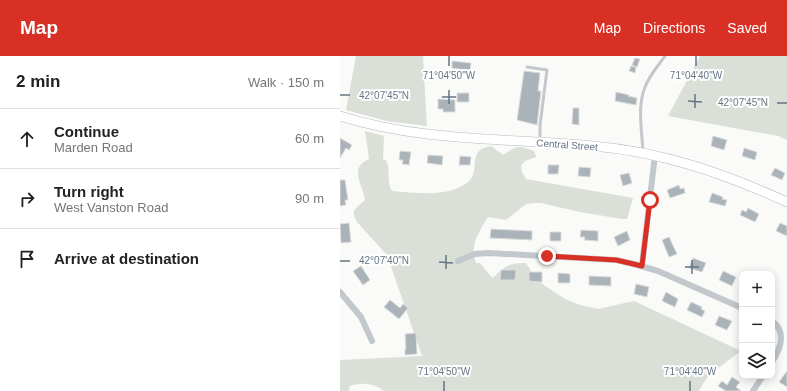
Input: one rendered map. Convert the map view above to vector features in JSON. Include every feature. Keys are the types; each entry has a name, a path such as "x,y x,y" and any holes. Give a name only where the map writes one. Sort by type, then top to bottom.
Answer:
{"main road":[{"name":"Central Street","path":"340,116 382,127 412,132 465,138 592,146 655,155 686,162 732,178 787,202"}],"street":[{"path":"642,266 655,155"},
{"path":"458,261 475,254 489,253 616,260 658,271 740,307"},
{"path":"340,292 361,318 372,341"},
{"path":"775,324 780,328 783,339 781,347 775,357"},
{"path":"753,391 761,379"}],"lane":[{"path":"643,153 641,114 643,94 650,78 665,56"},
{"path":"527,67 547,70 540,125 540,143"}],"shaded area":[{"path":"356,56 423,56 427,126 387,121 346,110"},
{"path":"700,56 787,56 787,140 778,136 668,116"},
{"path":"365,131 384,136 383,160 386,160 389,184 392,191 432,193 451,190 468,182 474,172 476,156 483,148 491,146 503,155 512,149 521,147 534,151 536,157 525,161 521,166 522,172 526,179 633,198 627,219 580,212 541,203 526,204 506,220 488,217 478,233 474,244 474,256 476,263 480,263 493,278 508,266 526,263 534,276 545,286 565,299 580,305 598,309 634,301 739,350 739,352 709,375 699,390 700,391 384,391 376,386 359,384 350,386 349,391 340,391 340,360 422,356 387,255 357,222 354,215 355,210 365,200 358,177 359,167 369,159"}],"building":[{"path":"635,58 640,59 637,67 632,65"},
{"path":"452,61 471,63 470,71 452,68"},
{"path":"631,66 636,67 635,73 629,71"},
{"path":"524,71 540,73 538,91 541,91 537,125 517,120"},
{"path":"616,92 637,98 636,105 615,101"},
{"path":"457,93 469,93 469,102 457,102"},
{"path":"438,99 455,100 455,112 443,112 443,109 438,109"},
{"path":"573,108 579,108 579,125 572,124"},
{"path":"713,136 727,140 724,150 711,146"},
{"path":"340,138 352,145 349,150 346,148 340,158"},
{"path":"744,148 757,152 755,160 742,156"},
{"path":"400,151 411,152 409,165 402,164 403,160 399,160"},
{"path":"428,155 443,156 442,165 427,163"},
{"path":"460,156 471,157 470,165 459,165"},
{"path":"548,165 559,165 558,174 548,174"},
{"path":"579,167 591,168 590,177 578,176"},
{"path":"775,168 785,173 782,180 771,175"},
{"path":"629,173 632,183 623,186 620,175"},
{"path":"340,180 345,180 348,200 345,200 346,205 340,206"},
{"path":"679,185 680,189 684,188 685,193 670,198 667,190"},
{"path":"712,193 723,197 722,199 727,200 725,206 709,202"},
{"path":"748,208 759,214 755,222 740,215 742,210 746,212"},
{"path":"349,223 351,242 341,243 340,224"},
{"path":"780,223 787,226 787,236 776,231"},
{"path":"491,229 532,231 532,240 490,238"},
{"path":"581,230 598,231 598,241 584,240 585,237 580,237"},
{"path":"627,231 630,240 618,246 614,237"},
{"path":"550,232 561,232 561,241 550,241"},
{"path":"669,237 677,254 669,257 662,240"},
{"path":"693,258 706,263 702,272 689,268"},
{"path":"361,266 370,280 363,285 353,271"},
{"path":"501,270 516,270 515,280 500,280"},
{"path":"723,271 736,277 732,286 719,280"},
{"path":"529,272 542,272 542,282 529,281"},
{"path":"558,273 570,274 570,283 558,283"},
{"path":"589,276 611,277 611,286 589,285"},
{"path":"636,284 649,287 647,297 634,294"},
{"path":"666,292 678,299 675,307 662,301"},
{"path":"390,300 400,308 403,304 408,308 399,319 384,307"},
{"path":"691,302 702,307 701,309 705,311 702,317 687,310"},
{"path":"719,316 732,321 727,330 715,325"},
{"path":"416,333 417,354 405,355 405,334"},
{"path":"787,371 787,387 779,382"},
{"path":"732,377 740,382 736,387 741,391 726,391 718,386 722,381 727,385"}],"route":[{"path":"547,256 616,260 642,266 650,200"}]}
